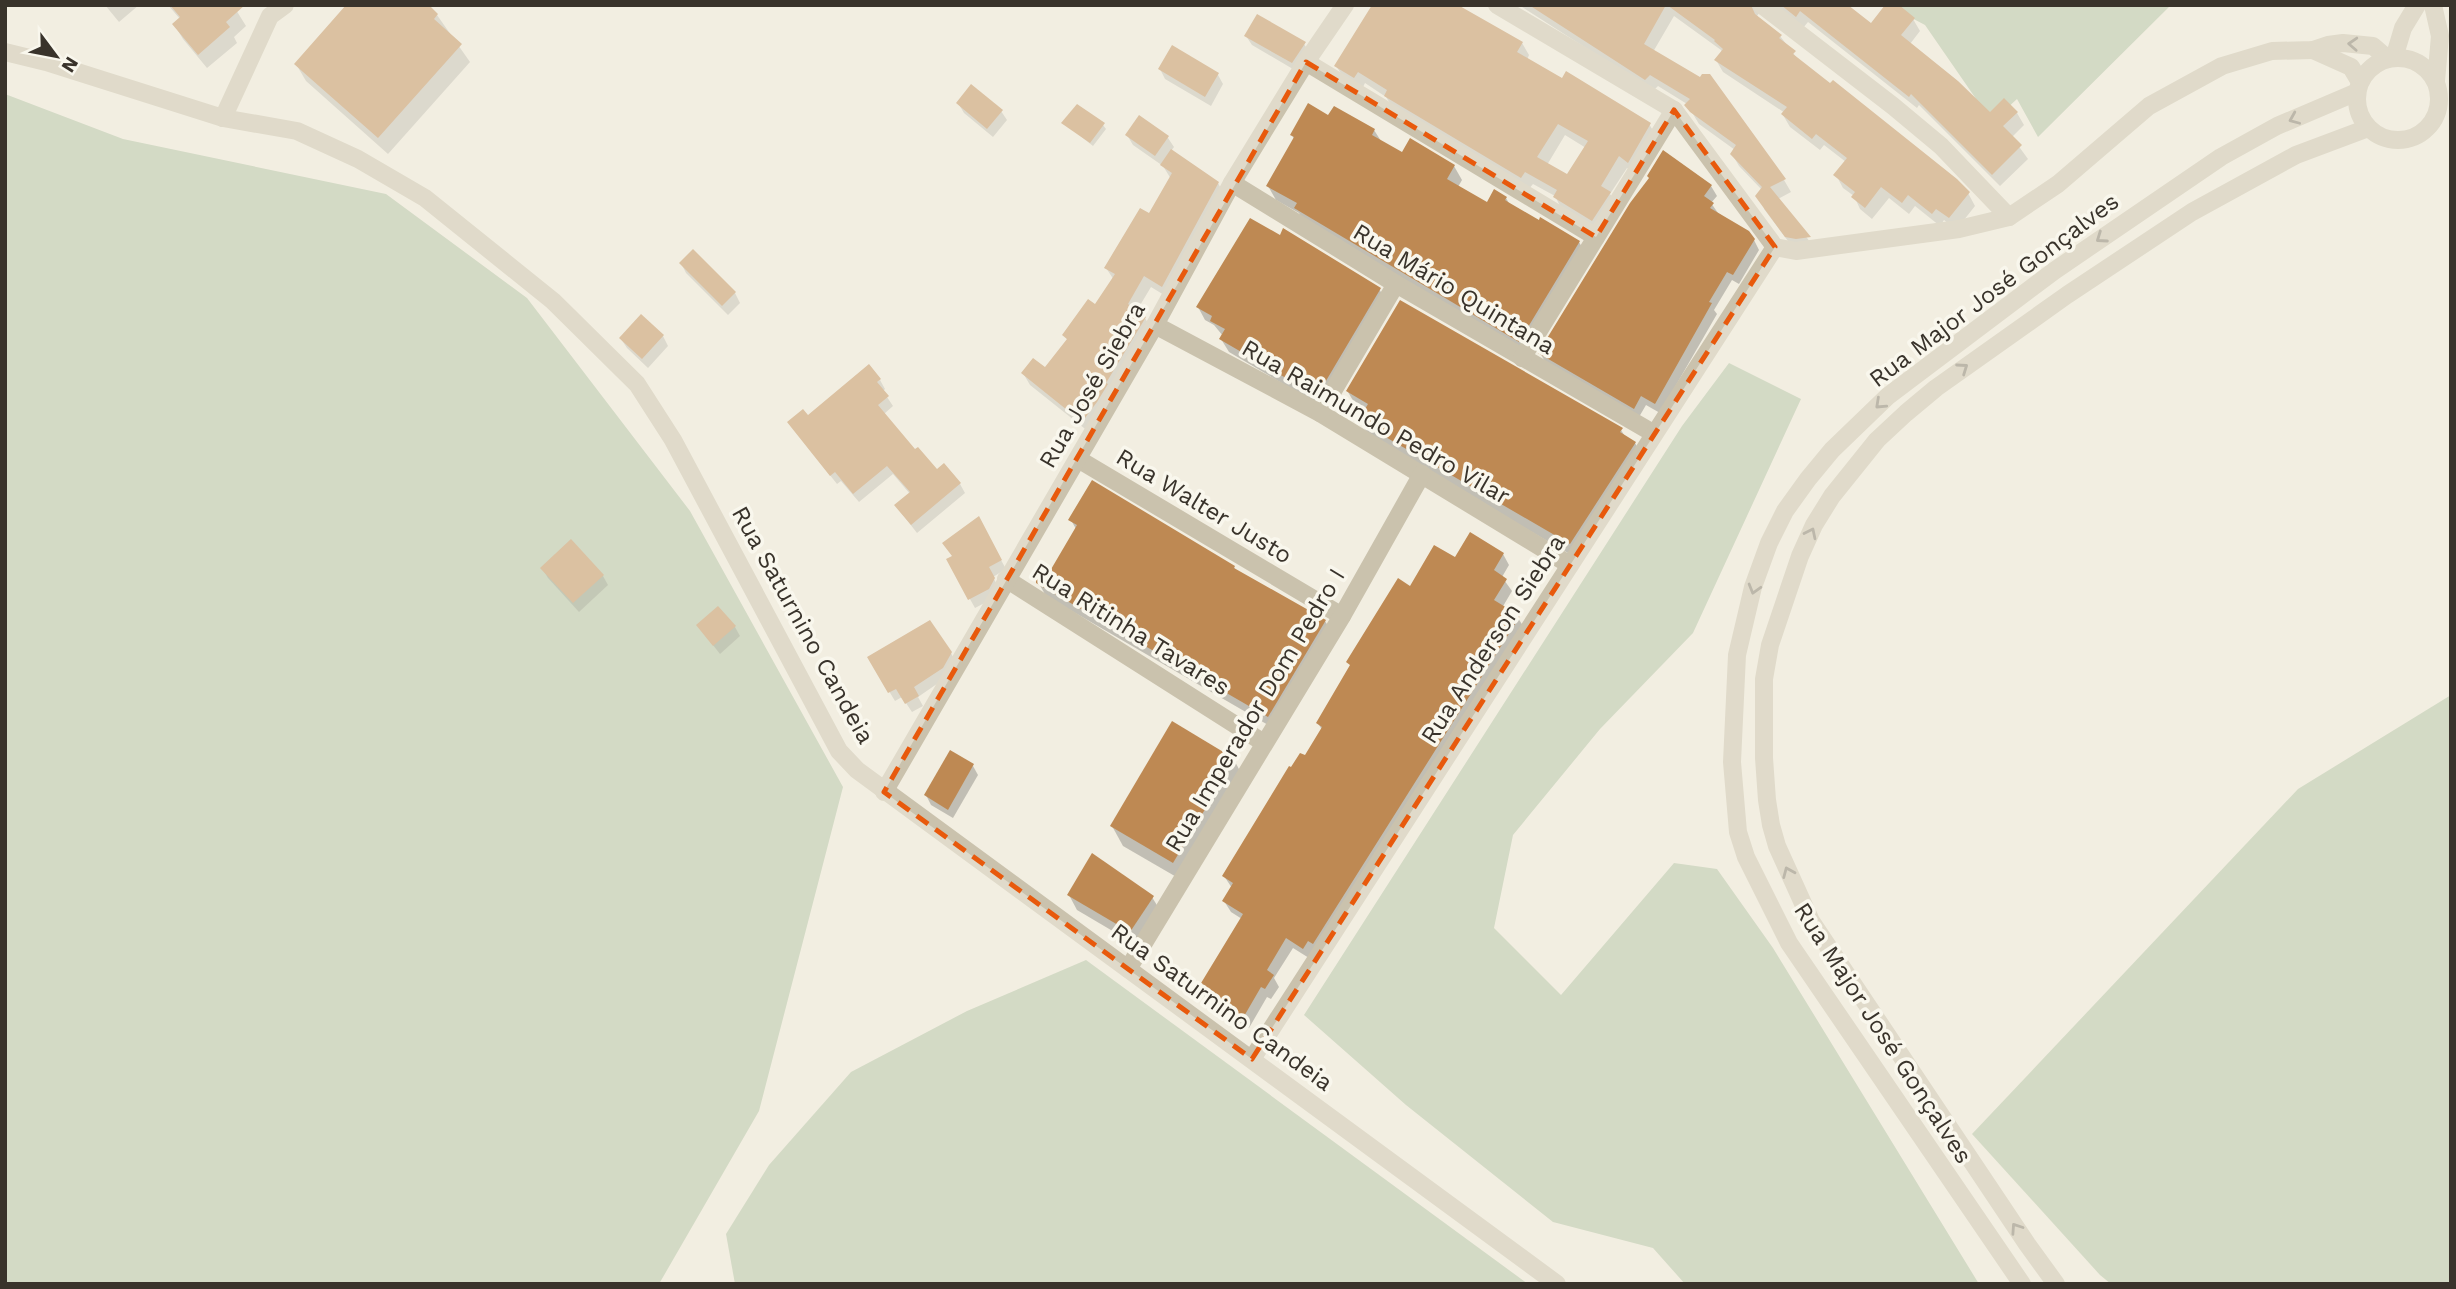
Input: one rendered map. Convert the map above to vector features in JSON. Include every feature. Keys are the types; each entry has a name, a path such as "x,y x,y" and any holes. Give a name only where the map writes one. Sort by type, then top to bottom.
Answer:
{"street":[{"name":"Rua José Siebra","path":"884,792 1155,325 1233,183 1306,62 1345,5"},
{"path":"1497,5 1674,110 1775,247 1797,251 1959,229 2009,217 2058,184 2149,106 2222,65 2272,51 2313,50 2328,45 2366,45 2379,48 2391,58 2411,59 2426,68 2442,93"},
{"path":"1762,5 1941,146 2009,217"},
{"path":"2391,58 2403,28 2417,5"},
{"path":"2313,50 2351,67 2359,87 2360,117 2368,128 2390,141 2416,137 2443,121 2440,36 2433,5"},
{"path":"223,118 272,9"},
{"name":"Rua Saturnino Candeia","path":"5,52 46,62 223,118 297,131 358,159 425,198 553,301 637,384 674,440 839,751 857,770 1557,1284"},
{"name":"Rua Major José Gonçalves","path":"2022,1284 1789,943 1746,857 1738,832 1732,762 1737,655 1753,587 1774,532 1808,479 1832,450 1897,389 2054,271 2221,157 2277,126 2359,87 2377,64 2391,58"},
{"path":"1306,62 1596,237"},
{"path":"1522,358 1674,110"},
{"name":"Rua Major José Gonçalves","path":"2056,1284 1811,921 1794,887 1777,846 1767,800 1764,692 1770,645 1814,525 1853,467 1906,413 1936,388 2067,295 2192,212 2296,155 2368,128"},
{"name":"Rua Mário Quintana","path":"1233,183 1396,284 1653,433"},
{"name":"Rua Anderson Siebra","path":"1252,1059 1775,247"},
{"path":"1320,413 1396,284"},
{"name":"Rua Raimundo Pedro Vilar","path":"1155,325 1320,413 1570,565"},
{"name":"Rua Walter Justo","path":"1078,459 1342,616"},
{"name":"Rua Imperador Dom Pedro I","path":"1128,970 1342,616 1422,474"},
{"name":"Rua Ritinha Tavares","path":"1006,579 1264,743"}],"highlighted area":[{"path":"1306,62 1596,237 1674,110 1775,247 1252,1059 884,792"}],"green space":[{"path":"1887,5 2171,5 2038,137 2017,99 1992,122 1925,25"},
{"path":"5,94 123,139 386,194 527,298 690,511 843,787 759,1111 659,1284 5,1284"},
{"path":"1729,363 1801,399 1693,633 1600,729 1513,835 1494,928 1561,995 1674,863 1717,869 1773,948 1979,1284 1685,1284 1653,1248 1553,1222 1406,1105 1304,1015 1682,426"},
{"path":"2451,695 2451,1284 2111,1284 1972,1134 2298,789"},
{"path":"1086,960 1528,1284 735,1284 726,1234 769,1165 851,1072 967,1011"}],"building":[{"path":"170,5 245,5 226,22 230,27 198,55 172,24 180,17"},
{"path":"346,5 429,5 438,14 434,19 462,44 378,138 294,64"},
{"path":"1372,5 1458,5 1523,42 1517,52 1562,78 1566,71 1651,123 1628,163 1619,156 1601,186 1611,192 1592,221 1553,197 1557,190 1525,172 1521,178 1384,96 1387,90 1358,72 1354,78 1334,66","holes":["1558,124 1588,141 1567,174 1537,157"]},
{"path":"1529,5 1666,5 1644,44 1700,77 1702,74 1710,74 1786,179 1770,187 1811,237 1785,237 1755,196 1762,187 1730,154 1736,145 1690,112 1684,105 1690,99 1650,75 1645,80"},
{"path":"1667,5 1751,5 1755,14 1782,35 1779,38 1796,51 1793,54 1830,83 1833,80 1970,192 1949,218 1936,209 1932,214 1908,195 1902,203 1881,187 1865,208 1851,197 1855,192 1833,175 1847,158 1816,134 1812,139 1781,114 1787,107 1714,60 1723,49 1715,40"},
{"path":"1781,5 1848,5 1871,23 1885,5 1899,5 1915,18 1901,35 1958,81 1990,112 2004,98 2018,112 2003,126 2022,145 1992,175 1911,94 1909,97 1800,11 1796,17"},
{"path":"1257,14 1306,42 1292,63 1244,36"},
{"path":"1172,45 1219,73 1205,97 1158,69"},
{"path":"971,84 1003,110 987,129 956,103"},
{"path":"1308,103 1328,115 1334,106 1375,129 1372,135 1402,152 1410,138 1455,165 1447,179 1487,202 1494,189 1507,197 1505,200 1508,202 1580,241 1519,342 1294,208 1297,203 1266,186 1294,137 1290,135"},
{"path":"1077,104 1105,123 1090,143 1061,123"},
{"path":"1139,115 1169,136 1155,156 1125,135"},
{"path":"1171,149 1219,182 1162,287 1144,276 1128,304 1146,317 1106,383 1108,384 1082,422 1021,373 1033,358 1045,367 1067,339 1062,335 1088,299 1095,304 1115,274 1104,268 1140,208 1149,213 1172,173 1160,165"},
{"path":"1663,150 1712,185 1704,196 1714,203 1710,208 1749,231 1755,239 1733,275 1727,272 1655,404 1641,396 1634,409 1538,353 1630,203 1649,178 1647,176"},
{"path":"1250,218 1280,235 1283,228 1381,288 1317,396 1219,339 1225,329 1210,321 1212,316 1196,307"},
{"path":"693,249 736,292 722,306 679,263"},
{"path":"1400,300 1623,428 1620,432 1636,442 1570,544 1358,421 1368,404 1346,391"},
{"path":"641,314 664,335 642,359 619,338"},
{"path":"869,364 881,379 877,382 889,396 878,405 915,449 918,447 937,469 944,463 961,483 911,525 894,505 910,492 887,466 853,494 835,472 830,476 787,422 803,409 808,415"},
{"path":"1092,480 1235,566 1234,568 1326,620 1268,717 1036,583 1036,576 1042,566 1050,571 1077,525 1068,520"},
{"path":"979,516 1002,560 989,567 995,578 989,589 968,600 946,559 952,556 942,543"},
{"path":"1470,532 1504,553 1494,570 1507,579 1494,600 1520,616 1313,944 1308,941 1303,949 1286,938 1267,970 1274,975 1265,989 1261,987 1243,1018 1198,988 1243,914 1222,901 1233,883 1222,876 1289,766 1291,767 1300,753 1305,755 1322,727 1316,723 1350,665 1346,662 1398,578 1410,586 1434,545 1455,557"},
{"path":"571,539 604,575 573,603 540,568"},
{"path":"718,606 736,626 713,646 696,625"},
{"path":"930,620 952,652 943,668 914,687 919,696 905,704 896,689 888,693 867,657"},
{"path":"1172,721 1235,759 1173,863 1110,826"},
{"path":"950,750 974,764 948,810 924,795"},
{"path":"1092,853 1154,896 1130,932 1067,895"}]}
